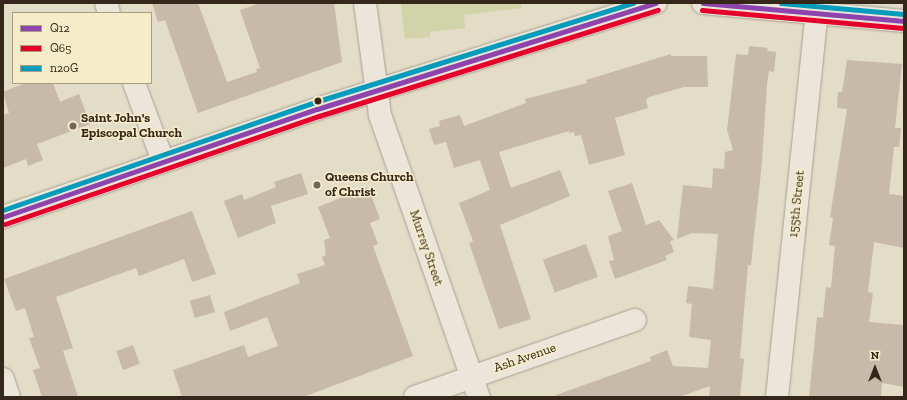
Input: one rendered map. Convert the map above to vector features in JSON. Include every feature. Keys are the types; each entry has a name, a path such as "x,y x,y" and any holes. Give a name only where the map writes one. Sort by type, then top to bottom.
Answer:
{"street":[{"name":"Murray Street","path":"365,3 380,115 476,387"},
{"path":"3,217 163,161 376,90 656,3"},
{"path":"704,3 904,21"},
{"name":"155th Street","path":"777,397 817,12"},
{"path":"134,84 163,161"},
{"name":"Ash Avenue","path":"415,397 476,387 635,320"},
{"path":"3,379 9,397"}],"green space":[{"path":"401,3 522,3 521,8 464,15 465,28 430,32 430,37 405,39"}],"building":[{"path":"152,3 198,3 227,82 257,72 256,69 260,68 240,10 260,3 334,3 342,62 198,113 165,20 158,22"},
{"path":"749,46 768,48 767,51 776,52 774,72 769,71 767,84 762,162 751,265 748,265 740,358 744,359 740,397 709,397 710,386 679,397 556,397 556,395 651,361 650,357 667,350 673,366 708,368 711,340 689,337 692,304 686,303 688,286 713,289 718,234 692,233 677,239 683,185 712,188 713,168 724,169 725,152 733,150 727,130 736,54 748,55"},
{"path":"671,54 671,56 707,56 708,87 684,87 649,97 646,100 648,108 615,118 625,155 589,165 581,135 575,136 574,132 569,133 569,131 499,152 511,188 560,170 570,196 500,225 531,319 499,329 469,243 473,241 459,203 490,190 480,160 454,168 446,142 434,145 429,129 440,126 439,121 460,115 464,126 526,103 525,99 587,83 586,80"},
{"path":"847,60 902,64 895,128 901,128 899,147 894,147 889,194 904,196 904,248 874,242 868,292 873,293 869,322 904,325 904,387 882,383 881,397 809,397 817,317 823,318 826,287 831,288 835,246 829,245 833,218 830,217 847,109 837,108 838,92 842,92"},
{"path":"23,84 53,84 60,102 79,94 90,124 37,144 43,160 28,166 26,159 3,168 3,115 9,113 3,92"},
{"path":"301,173 308,194 271,206 276,223 238,238 224,201 242,194 244,200 276,187 274,182"},
{"path":"632,183 646,225 659,220 674,240 670,241 674,252 665,256 667,260 615,279 609,261 614,260 608,236 622,231 608,191"},
{"path":"368,187 380,219 370,223 378,244 373,246 413,356 303,397 182,397 173,370 244,345 248,357 278,346 267,317 230,331 224,312 300,283 297,274 325,265 322,257 326,255 324,240 330,238 318,207"},
{"path":"192,211 216,274 192,282 184,259 139,276 136,268 56,297 73,348 63,351 78,397 42,397 33,370 40,368 29,338 34,337 25,308 16,311 4,279"},
{"path":"586,244 598,277 555,293 543,260"},
{"path":"210,295 215,312 195,318 190,301"},
{"path":"133,345 140,364 123,370 116,351"}],"transit line":[{"name":"n20G","path":"3,210 315,102 633,3"},
{"name":"Q12","path":"3,217 317,109 656,3"},
{"name":"Q12","path":"703,3 904,21"},
{"name":"n20G","path":"781,3 904,14"},
{"name":"Q65","path":"5,224 319,116 658,10"},
{"name":"Q65","path":"702,10 903,28"}],"place":[{"name":"Saint John's Episcopal Church","path":"73,126"},
{"name":"Queens Church of Christ","path":"317,185"}]}
